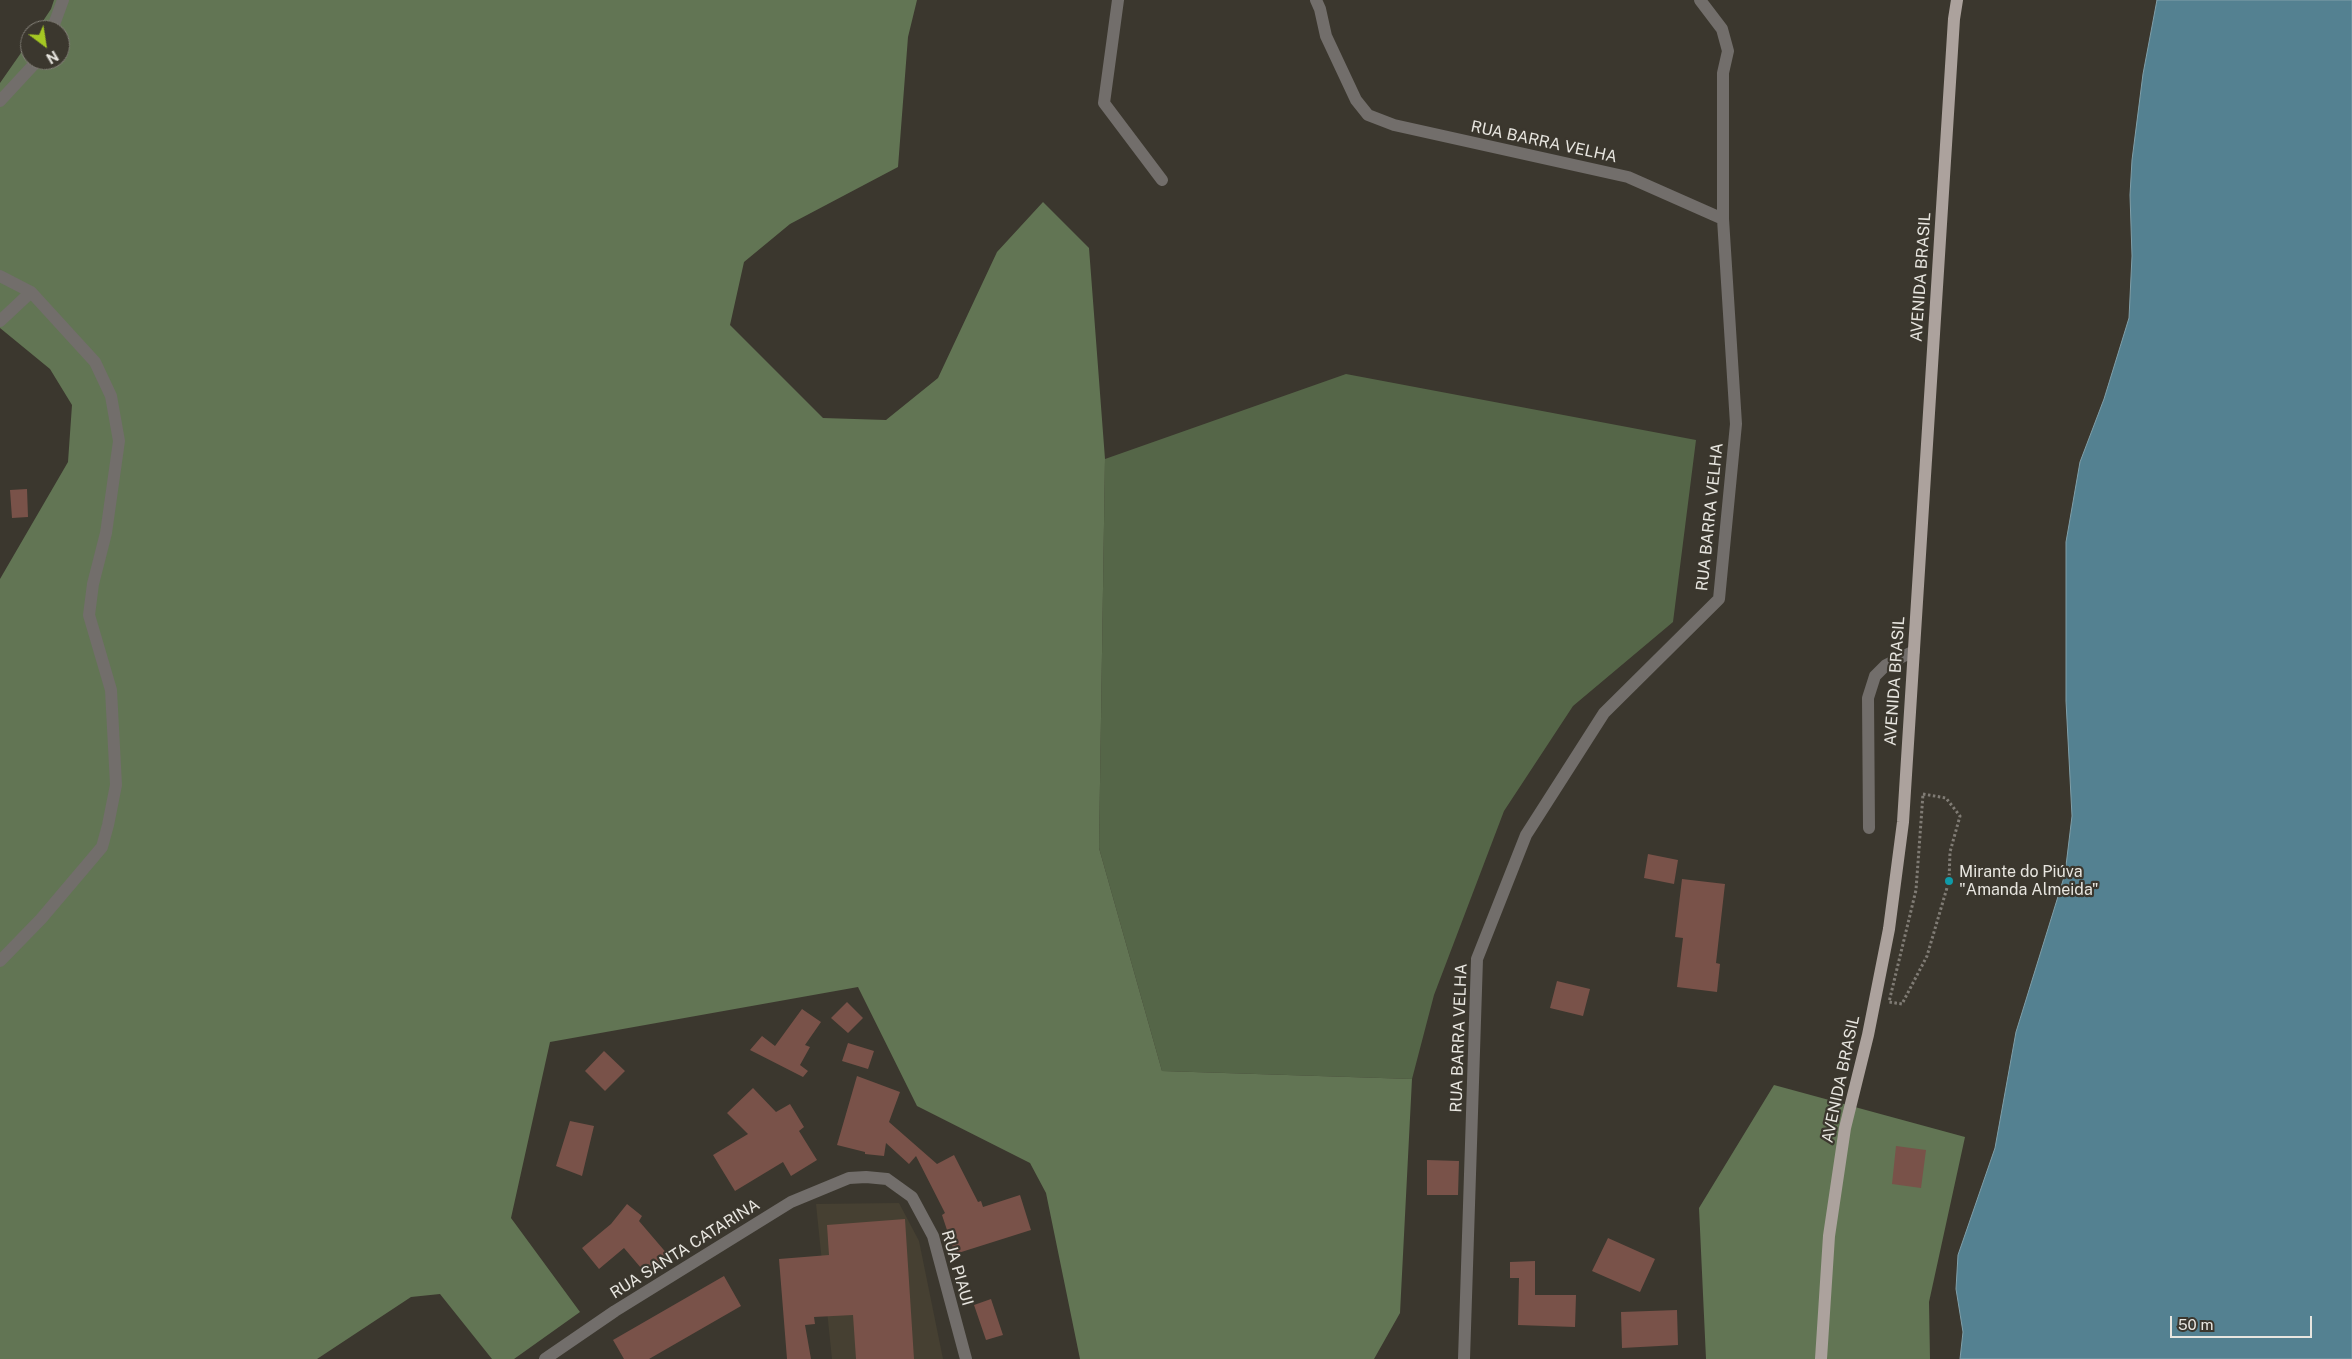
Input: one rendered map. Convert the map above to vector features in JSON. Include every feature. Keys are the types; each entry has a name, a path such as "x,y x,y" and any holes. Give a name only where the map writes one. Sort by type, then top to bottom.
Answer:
{"main road":[{"name":"AVENIDA BRASIL","path":"1821,1359 1829,1236 1844,1138 1868,1035 1889,928 1902,832 1954,19 1957,0"}],"street":[{"path":"56,20 63,0"},
{"path":"1118,0 1104,103 1162,180"},
{"name":"RUA BARRA VELHA","path":"1316,0 1326,36 1356,100 1368,115 1394,125 1628,177 1724,219 1736,424 1719,599 1604,713 1526,835 1477,959 1464,1359"},
{"path":"1700,0 1722,29 1728,51 1723,73 1724,219"},
{"path":"0,101 29,70"},
{"path":"0,276 31,292 95,362 111,396 119,441 106,534 93,584 89,615 111,690 116,785 102,847 41,919 0,961"},
{"path":"0,321 31,292"},
{"path":"1869,828 1868,698 1875,676 1886,665 1914,651"},
{"name":"RUA SANTA CATARINA","path":"545,1359 615,1311 791,1202 849,1178"},
{"name":"RUA PIAUI","path":"849,1178 887,1179 912,1197 933,1236 966,1359"}],"path":[{"path":"1889,1002 1902,1004 1927,956 1949,881 1950,852 1960,816 1946,798 1923,794"}],"shaded area":[{"path":"899,1203 919,1241 943,1359 832,1359 816,1204"}],"green space":[{"path":"54,0 917,0 908,37 898,167 790,224 744,262 730,325 823,418 886,420 938,378 997,252 1043,202 1089,248 1105,459 1099,848 1162,1071 1412,1079 1400,1313 1374,1359 1080,1359 1046,1193 1030,1163 917,1106 858,987 550,1042 511,1218 580,1312 514,1359 492,1359 440,1294 411,1297 317,1359 0,1359 0,579 68,462 72,405 50,369 0,328 0,83 20,54 20,70 70,70 70,20 44,20"},
{"path":"1346,374 1696,440 1673,622 1573,706 1504,811 1434,995 1412,1079 1162,1071 1099,848 1105,459"},
{"path":"1774,1085 1965,1137 1929,1302 1930,1359 1706,1359 1699,1208"}],"water":[{"path":"2157,0 2352,0 2352,1359 1960,1359 1963,1332 1956,1289 1958,1255 1995,1148 2016,1032 2065,874 2072,816 2066,701 2066,542 2080,462 2104,399 2129,318 2132,256 2130,195 2132,160 2143,74"}],"building":[{"path":"27,489 28,517 12,518 10,490"},
{"path":"1648,854 1678,860 1674,884 1644,878"},
{"path":"1682,879 1725,884 1716,963 1720,964 1717,992 1677,987 1683,938 1675,937"},
{"path":"1557,981 1590,989 1583,1016 1550,1008"},
{"path":"847,1002 863,1018 848,1033 831,1018"},
{"path":"802,1009 821,1022 805,1045 810,1047 800,1065 808,1071 803,1077 750,1050 762,1036 775,1046"},
{"path":"848,1043 874,1051 868,1069 842,1061"},
{"path":"604,1051 625,1071 605,1091 585,1071"},
{"path":"857,1076 900,1092 889,1122 937,1164 954,1155 978,1202 981,1201 983,1207 1020,1195 1031,1230 955,1254 942,1215 945,1213 916,1156 909,1164 886,1143 884,1156 865,1154 865,1152 837,1145"},
{"path":"753,1088 776,1112 790,1104 804,1127 799,1131 817,1160 791,1176 783,1162 735,1191 713,1155 748,1134 727,1113"},
{"path":"570,1121 594,1126 582,1176 556,1166"},
{"path":"1896,1146 1926,1150 1921,1188 1892,1184"},
{"path":"1427,1160 1459,1161 1458,1195 1427,1195"},
{"path":"627,1204 642,1216 639,1221 669,1256 647,1275 624,1248 599,1269 582,1248 611,1224"},
{"path":"905,1219 914,1359 856,1359 853,1315 814,1317 815,1324 805,1325 811,1359 787,1359 779,1259 829,1255 827,1225"},
{"path":"1608,1238 1655,1259 1640,1292 1592,1271"},
{"path":"1535,1261 1535,1295 1576,1295 1575,1327 1518,1325 1519,1278 1510,1278 1510,1262"},
{"path":"724,1276 741,1306 649,1359 624,1359 613,1340"},
{"path":"991,1299 1003,1335 986,1340 974,1305"},
{"path":"1677,1310 1678,1345 1622,1348 1621,1312"}],"place":[{"name":"Mirante do Piúva \"Amanda Almeida\"","path":"1949,881"}]}
